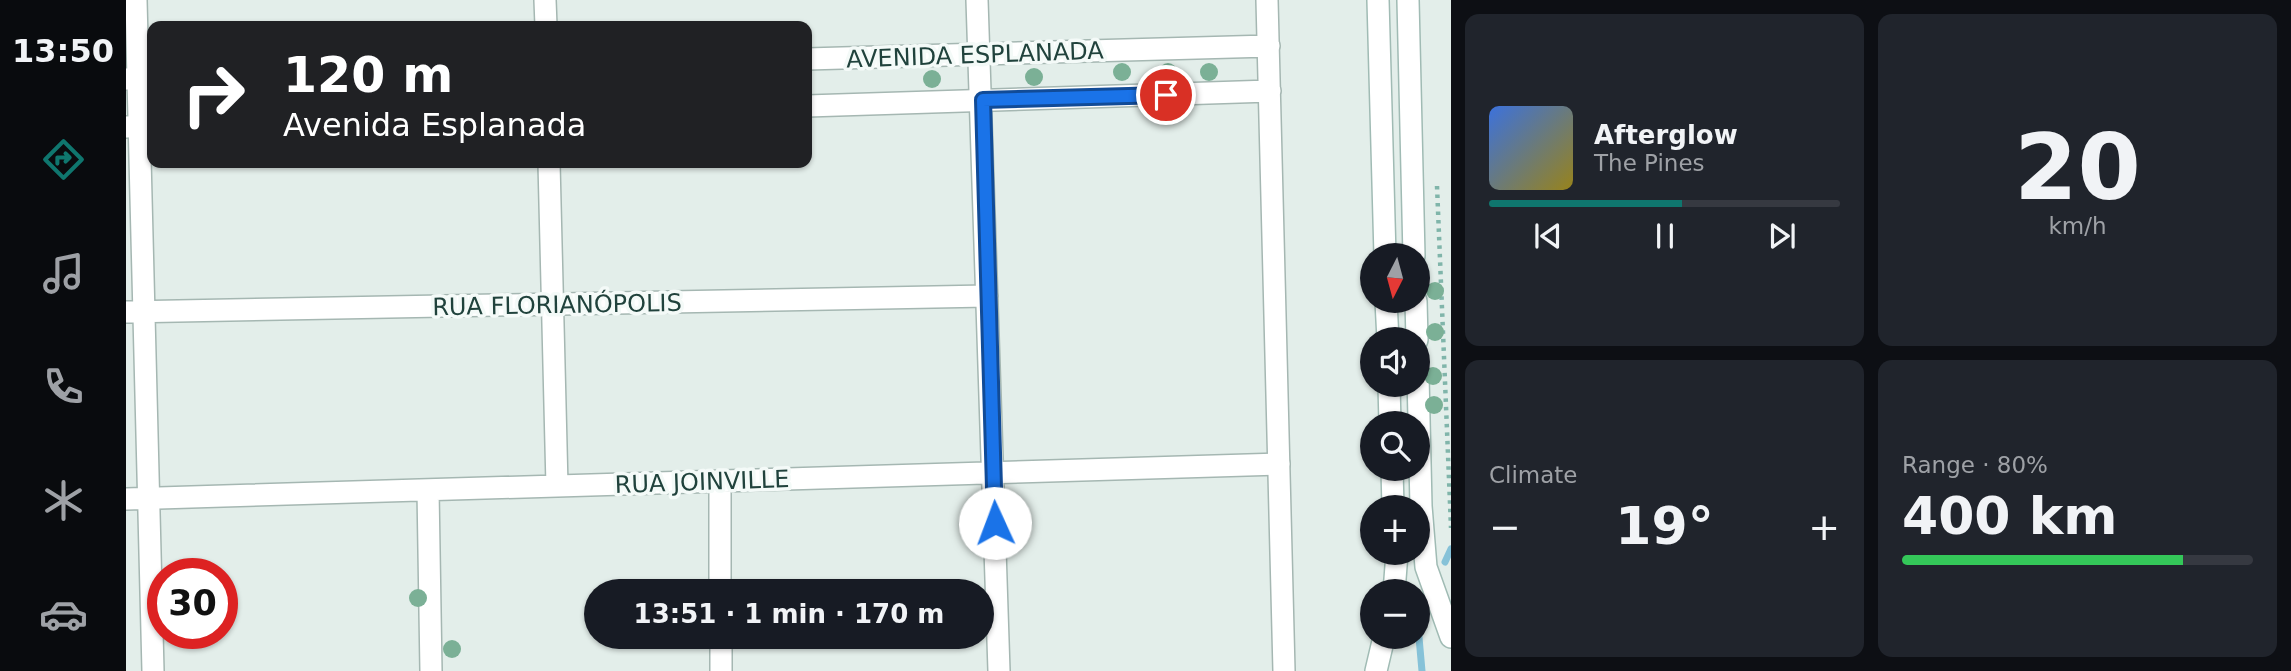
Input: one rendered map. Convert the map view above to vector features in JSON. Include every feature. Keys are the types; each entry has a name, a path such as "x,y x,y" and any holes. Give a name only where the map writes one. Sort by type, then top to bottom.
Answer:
{"street":[{"path":"136,0 139,127 135,312 149,498 153,671"},
{"path":"545,0 546,21"},
{"path":"977,0 983,100 999,671"},
{"path":"1268,0 1284,671"},
{"path":"1378,0 1385,243"},
{"path":"1408,0 1414,243"},
{"name":"AVENIDA ESPLANADA","path":"812,59 1269,46"},
{"name":"AVENIDA ESPLANADA","path":"812,106 1270,92"},
{"path":"549,168 557,486"},
{"name":"RUA FLORIANÓPOLIS","path":"135,312 987,296"},
{"path":"1418,397 1421,506 1426,567 1451,638"},
{"name":"RUA JOINVILLE","path":"126,499 1279,464"},
{"path":"720,482 720,579"},
{"path":"428,489 431,671"},
{"path":"721,649 721,671"},
{"path":"1376,671 1381,649"}],"path":[{"path":"1436,178 1451,528"}],"waterway":[{"path":"1445,562 1451,549"},
{"path":"1420,649 1422,671"}],"route":[{"path":"995,523 983,100 1166,95"}]}
